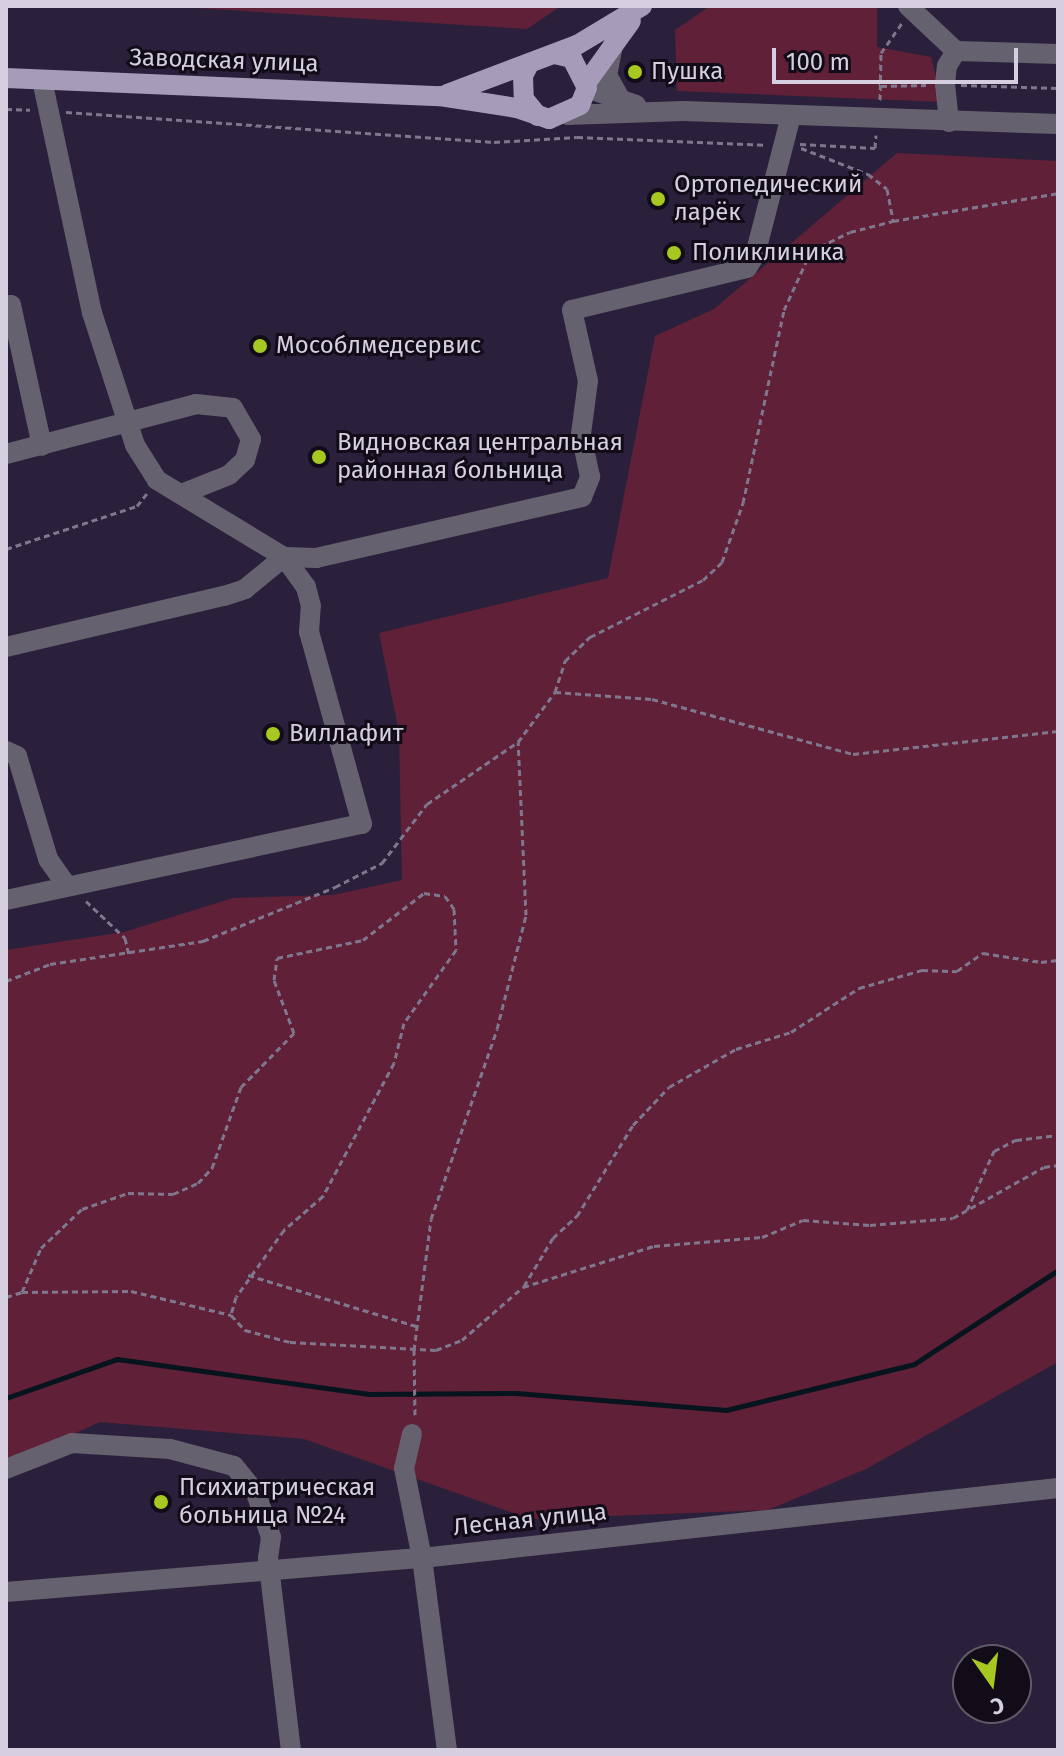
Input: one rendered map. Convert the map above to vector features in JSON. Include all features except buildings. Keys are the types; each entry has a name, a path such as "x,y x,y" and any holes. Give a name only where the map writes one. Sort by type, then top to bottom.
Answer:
{"main road":[{"path":"440,96 540,117 567,115 580,105 587,85 617,36 644,6"},
{"path":"440,96 554,54 644,6"},
{"path":"554,54 572,58 587,85"},
{"path":"529,64 523,76 524,99 540,117"},
{"name":"Заводская улица","path":"6,78 440,96"}],"street":[{"path":"910,8 956,51 1058,54"},
{"path":"617,36 607,70 621,100"},
{"path":"949,122 945,84 947,66 956,51"},
{"path":"6,900 362,824 309,632 311,606 306,587 284,557 184,493 157,480 144,466 127,424 92,313 42,80"},
{"path":"587,85 621,100 683,111"},
{"path":"567,115 683,111 1058,124"},
{"path":"6,647 224,596 245,589 284,557 316,558 582,497 590,477 581,434 588,381 572,310 747,268 755,255 791,116"},
{"path":"6,306 11,305 42,446"},
{"path":"6,454 196,404 233,408 241,416 251,439 245,460 229,475 184,493"},
{"path":"6,751 17,756 48,859 67,886"},
{"path":"412,1434 404,1468 422,1558 447,1750"},
{"path":"6,1469 72,1443 170,1449 234,1466 256,1493 271,1537 291,1750"},
{"name":"Лесная улица","path":"6,1592 422,1558 1058,1488"}],"path":[{"path":"910,8 881,53 881,86 945,84 1058,88"},
{"path":"6,109 494,142 577,137 731,147 784,144 868,174 887,189 893,221"},
{"path":"6,981 50,964 129,955 203,941 382,863 427,804 518,742 555,692 565,661 590,637 703,580 722,562 743,503 784,310 811,251 850,232 893,221 1058,193"},
{"path":"6,549 137,506 157,480"},
{"path":"555,692 652,699 853,754 1058,731"},
{"path":"416,1412 414,1350 431,1219 497,1029 526,915 518,742"},
{"path":"67,886 125,938 129,955"},
{"path":"22,1292 41,1248 82,1209 128,1193 173,1194 198,1183 212,1168 241,1087 294,1033 274,980 277,958 363,940 424,893 445,896 454,909 456,950 404,1023 394,1063 323,1196 284,1230 248,1275 231,1315"},
{"path":"6,1297 22,1292 131,1291 231,1315 245,1330 265,1337 436,1350 462,1340 523,1287 553,1238 577,1216 633,1125 669,1087 736,1049 791,1032 859,988 922,970 957,971 983,953 1041,962 1058,960"},
{"path":"964,1213 994,1151 1016,1140 1058,1135"},
{"path":"523,1287 654,1246 762,1237 803,1220 911,1224 964,1213 1044,1167 1058,1165"},
{"path":"248,1275 419,1327"}],"shaded area":[{"path":"165,6 561,6 527,29"},
{"path":"710,6 877,6 877,47 931,57 942,102 677,91 675,30"},
{"path":"897,153 1058,161 1058,1362 866,1469 768,1510 530,1519 304,1439 100,1422 6,1464 6,950 124,932 233,898 333,895 402,880 399,733 379,633 608,578 655,336 714,309"}],"waterway":[{"path":"6,1398 117,1359 368,1394 516,1393 726,1410 914,1364 1058,1270"}],"place":[{"name":"Пушка","path":"635,72"},
{"name":"Ортопедический ларёк","path":"658,199"},
{"name":"Поликлиника","path":"674,253"},
{"name":"Мособлмедсервис","path":"260,346"},
{"name":"Видновская центральная районная больница","path":"319,457"},
{"name":"Виллафит","path":"273,734"},
{"name":"Психиатрическая больница №24","path":"161,1502"}]}
